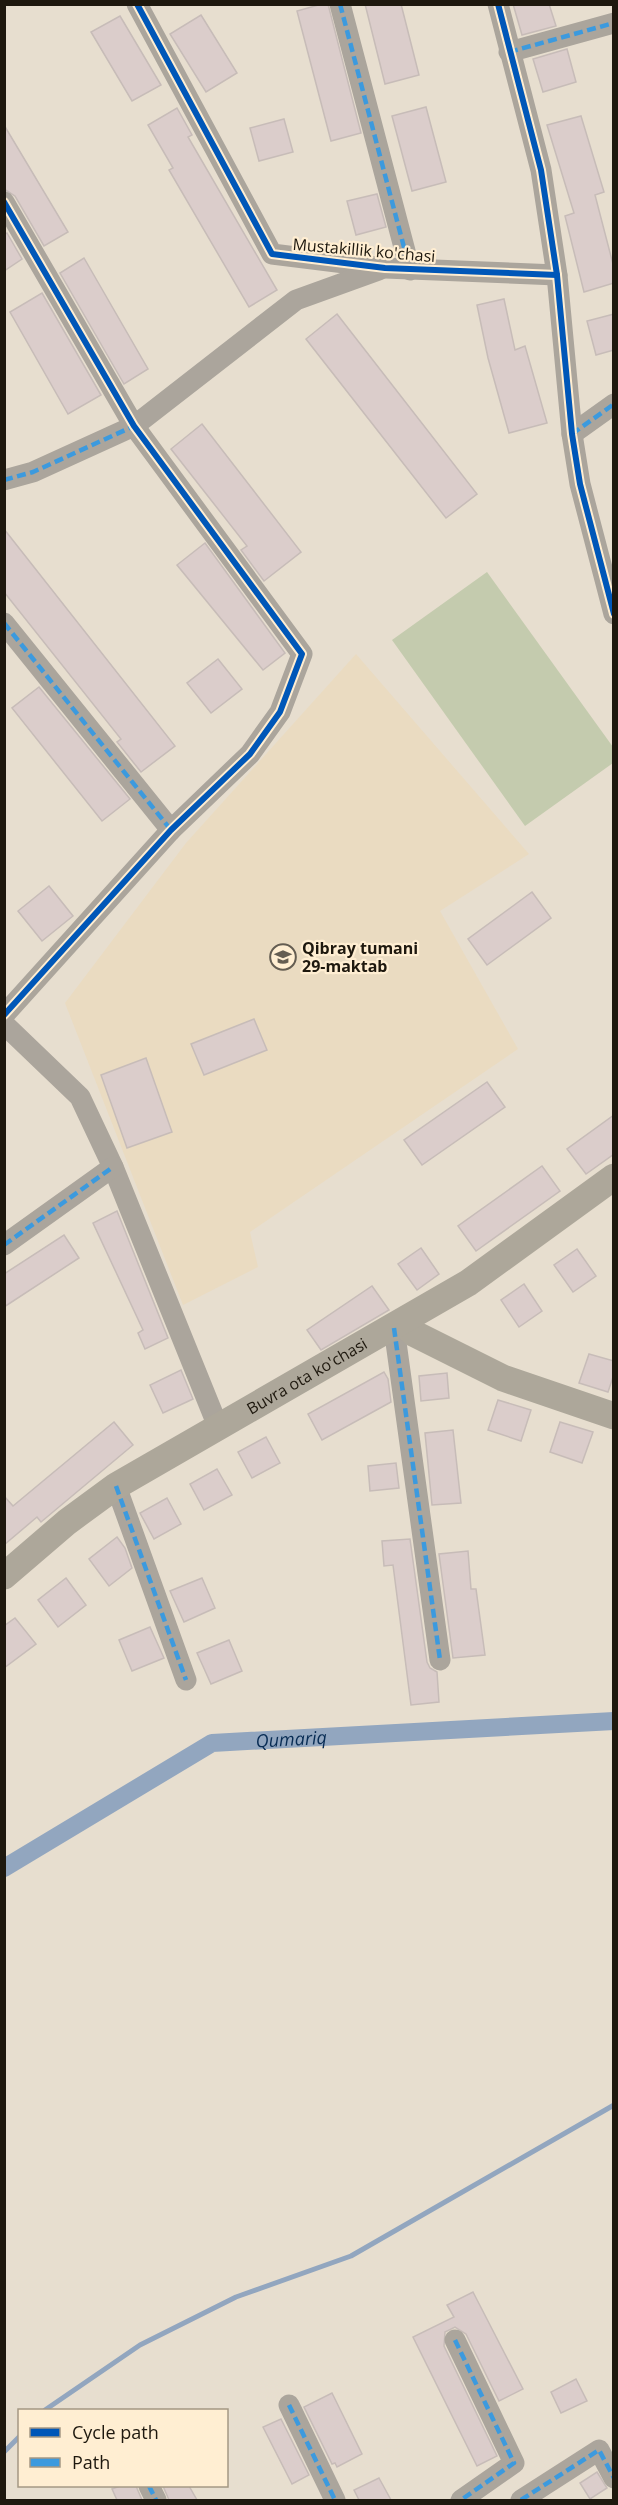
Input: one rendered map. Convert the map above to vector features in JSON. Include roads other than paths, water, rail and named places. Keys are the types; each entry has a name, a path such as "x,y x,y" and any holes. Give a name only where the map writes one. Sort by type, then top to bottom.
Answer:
{"main road":[{"name":"Buvra ota ko'chasi","path":"4,1576 67,1522 116,1486 219,1429 468,1283 614,1178"},
{"path":"398,1325 503,1378 614,1416"}],"street":[{"name":"Mustakillik ko'chasi","path":"137,4 272,254 410,270 557,275"},
{"path":"340,4 410,270"},
{"path":"498,4 541,171 557,275 572,434 580,484 614,614"},
{"path":"509,52 614,23"},
{"path":"4,202 134,426 302,654 280,712 250,754 171,830 4,1015"},
{"path":"4,480 33,472 134,426 297,300 385,268"},
{"path":"572,434 614,404"},
{"path":"4,623 171,830"},
{"path":"4,1024 80,1096 113,1167 219,1429"},
{"path":"4,1245 113,1167"},
{"path":"398,1325 440,1660"},
{"path":"116,1486 186,1680"},
{"path":"455,2340 514,2463 461,2500"},
{"path":"289,2405 335,2500"},
{"path":"521,2500 599,2450 614,2478"}],"waterway":[{"name":"Qumariq","path":"4,1868 212,1743 614,1721"},
{"path":"46,2409 140,2345 236,2297 351,2256 614,2105"},
{"path":"4,2452 18,2438"}],"place":[{"name":"Qibray tumani 29-maktab","path":"283,957"}]}
